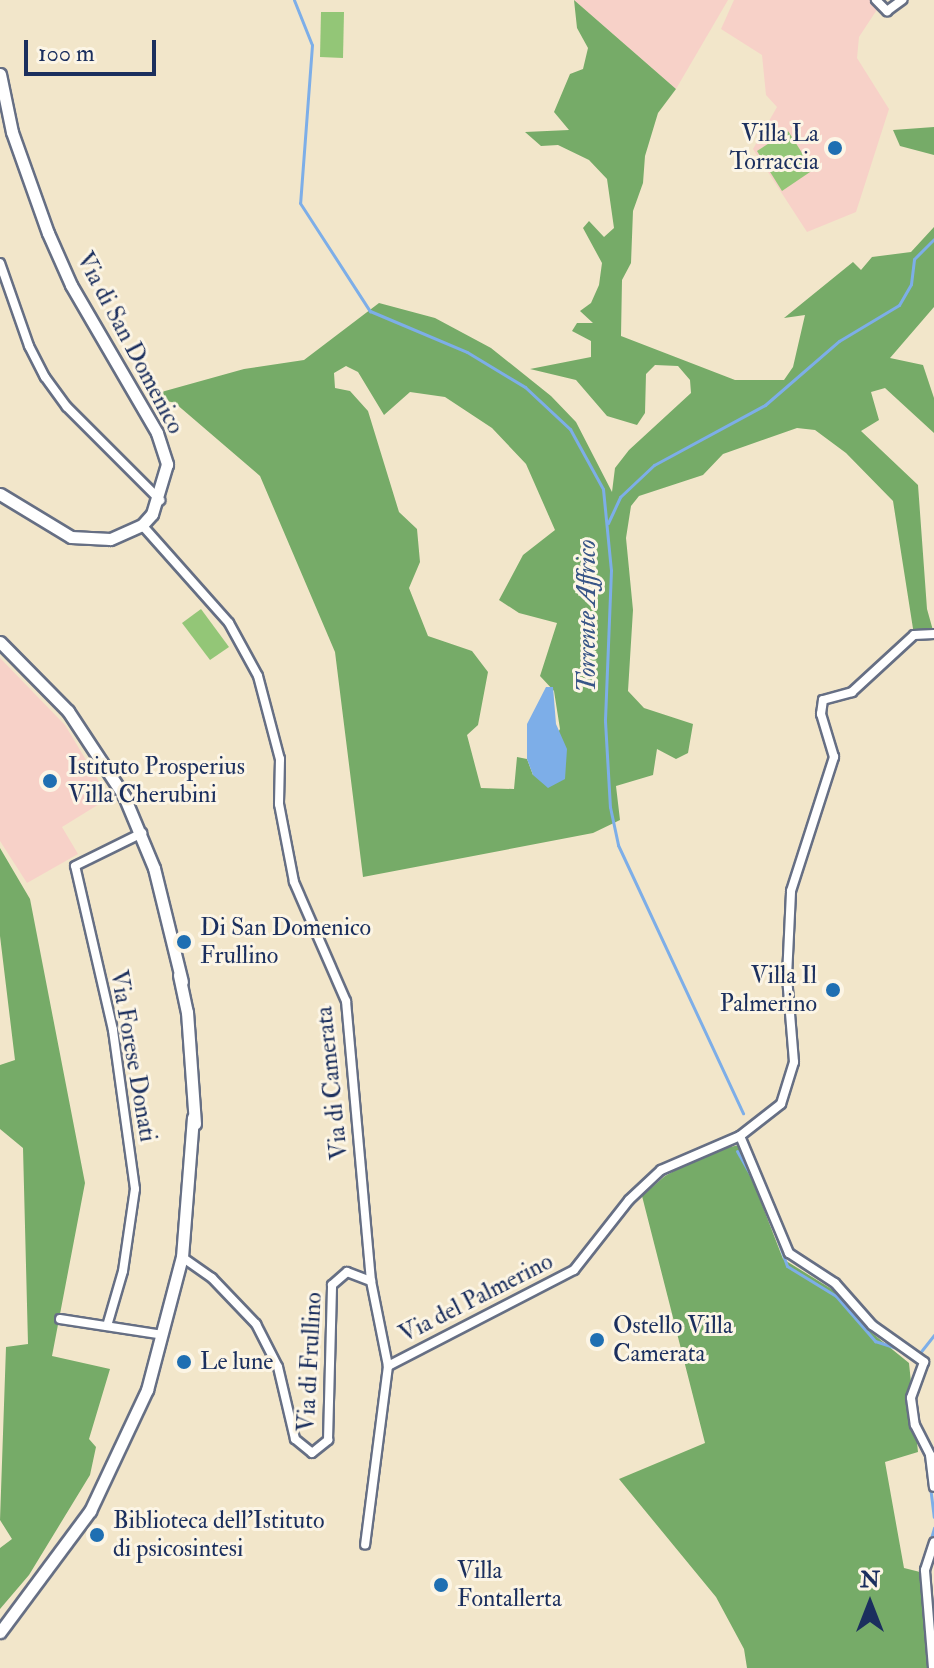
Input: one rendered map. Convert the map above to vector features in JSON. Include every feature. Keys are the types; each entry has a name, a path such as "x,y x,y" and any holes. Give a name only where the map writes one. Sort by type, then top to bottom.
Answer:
{"main road":[{"name":"Via di San Domenico","path":"0,74 12,132 48,233 71,285 164,449 166,481 160,501 142,525"},
{"path":"0,494 71,537 110,539 142,525"},
{"path":"0,642 89,739 142,833 176,950 182,982 193,1117 179,1272 164,1335 120,1454 48,1573 0,1632"}],"street":[{"path":"876,0 887,11 902,0"},
{"path":"0,263 29,346 45,377 67,407 160,501"},
{"name":"Via di Camerata","path":"142,525 229,623 258,676 280,759 279,804 294,882 346,1001 371,1281 388,1366 365,1545"},
{"name":"Via del Palmerino","path":"388,1366 574,1270 629,1200 661,1170 740,1136 781,1104 792,1078 789,911 834,757 823,729 823,700 852,692 914,635 934,634"},
{"name":"Via Forese Donati","path":"107,1326 123,1271 135,1189 113,1030 75,866 142,833"},
{"path":"740,1136 789,1253 835,1283 872,1325 909,1346 934,1368"},
{"name":"Via di Frullino","path":"182,1257 204,1273 256,1324 278,1367 298,1446 312,1453 328,1440 332,1285 347,1272 371,1281"},
{"path":"179,1272 204,1273"},
{"path":"60,1319 164,1335"},
{"path":"924,1362 911,1398 915,1425 930,1455 934,1487"},
{"path":"933,1668 932,1613 925,1570 934,1542"}],"shaded area":[{"path":"574,0 728,0 676,89"},
{"path":"734,0 873,0 878,8 859,37 857,58 889,109 856,212 807,232 753,149 777,107 766,95 762,55 721,29"},
{"name":"Istituto Prosperius Villa Cherubini","path":"0,658 65,725 109,798 62,827 78,854 27,883 0,841"}],"green space":[{"path":"574,0 676,89 658,113 645,156 643,183 633,211 631,263 622,280 621,336 735,380 784,380 793,367 805,315 784,318 853,262 861,270 872,257 911,252 934,227 934,307 890,358 923,365 934,398 934,433 885,388 871,392 879,420 861,431 918,485 927,609 934,634 914,635 893,501 846,453 815,430 797,428 723,454 703,475 639,496 631,506 626,538 633,610 628,691 644,708 693,724 688,753 676,759 657,749 653,775 616,786 620,820 593,833 363,877 335,652 260,476 175,403 147,396 244,369 304,360 379,303 435,318 491,348 551,396 576,422 612,492 615,468 629,450 691,393 690,380 678,366 655,365 646,374 645,413 637,425 607,416 576,380 530,369 591,357 591,341 572,331 577,323 593,323 580,311 591,303 599,285 602,263 583,228 589,221 604,237 614,228 607,179 589,160 558,145 541,146 525,132 569,130 554,112 570,74 583,69 588,48 577,28","holes":["346,366 358,372 384,415 410,392 445,397 492,428 526,464 555,530 523,555 499,600 519,613 557,623 540,676 554,691 560,729 533,775 527,759 517,757 514,789 481,788 467,735 478,725 488,672 472,651 428,636 409,588 420,562 417,529 399,512 368,411 350,391 335,388 334,373"]},
{"path":"321,12 344,12 343,58 320,57"},
{"path":"934,127 934,155 900,146 893,130"},
{"path":"788,131 813,170 782,191 757,151"},
{"path":"201,609 229,647 210,660 182,623"},
{"path":"0,848 30,899 85,1183 52,1356 110,1369 89,1439 96,1447 90,1475 29,1575 0,1609 0,1548 12,1539 0,1520 6,1347 28,1344 23,1148 0,1129 0,1065 15,1060 0,936"},
{"path":"739,1145 783,1259 838,1293 872,1333 909,1363 918,1452 885,1462 904,1568 920,1572 928,1668 747,1668 744,1649 716,1597 619,1479 705,1443 642,1196 665,1176 709,1152"}],"water":[{"path":"546,687 553,687 556,724 567,749 565,779 548,788 533,775 527,759 527,724"}],"waterway":[{"name":"Torrente Affrico","path":"294,0 312,45 300,203 370,311 467,352 525,387 570,429 603,489 611,570 605,721 610,807 618,845 743,1113"},
{"path":"608,523 620,497 654,465 765,405 839,341 899,305 911,284 914,259 934,239"},
{"name":"Torrente Affrico","path":"737,1151 757,1186"},
{"name":"Torrente Affrico","path":"768,1212 787,1266 836,1296 875,1341 900,1349"},
{"path":"919,1354 934,1335"},
{"name":"Torrente Affrico","path":"910,1418 908,1391 913,1379"},
{"name":"Torrente Affrico","path":"930,1486 934,1517"},
{"name":"Torrente Affrico","path":"922,1570 934,1528"}],"place":[{"name":"Villa La Torraccia","path":"835,148"},
{"name":"Istituto Prosperius Villa Cherubini","path":"50,781"},
{"name":"Di San Domenico Frullino","path":"184,942"},
{"name":"Villa Il Palmerino","path":"833,990"},
{"name":"Ostello Villa Camerata","path":"597,1340"},
{"name":"Le lune","path":"184,1362"},
{"name":"Biblioteca dell'Istituto di psicosintesi","path":"97,1535"},
{"name":"Villa Fontallerta","path":"441,1585"}]}
